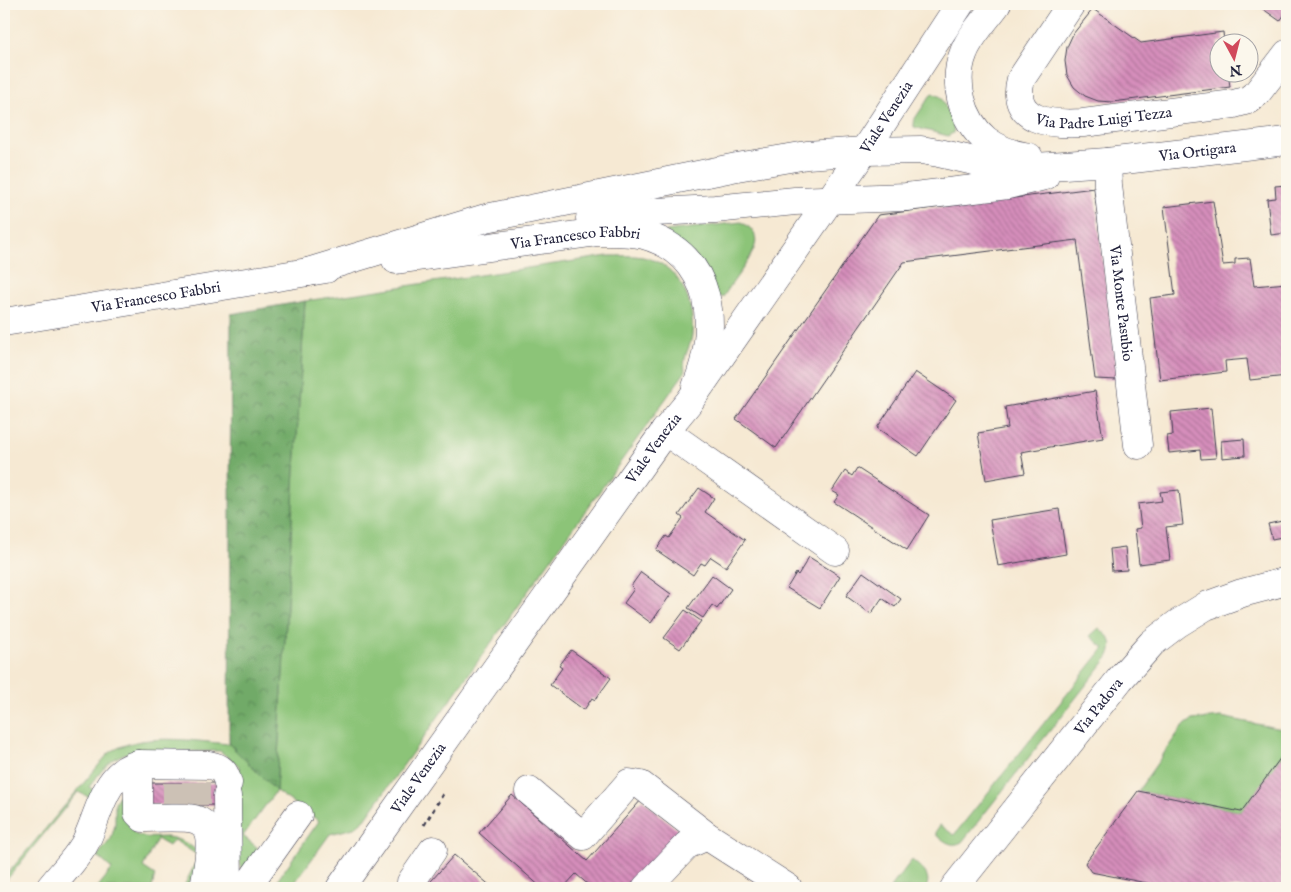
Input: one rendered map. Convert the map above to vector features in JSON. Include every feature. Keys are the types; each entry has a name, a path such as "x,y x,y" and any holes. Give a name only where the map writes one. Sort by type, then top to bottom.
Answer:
{"street":[{"name":"Viale Venezia","path":"340,888 808,233 960,4"},
{"path":"996,4 965,50 959,65 958,82 960,96 967,116 985,139 996,147 1018,155 1047,161 1107,162"},
{"name":"Via Padre Luigi Tezza","path":"1071,4 1021,78 1018,88 1022,106 1027,113 1044,122 1063,124 1083,123 1234,104 1248,100 1257,93 1287,54"},
{"name":"Via Ortigara","path":"1107,162 1287,141"},
{"name":"Via Francesco Fabbri","path":"308,272 486,218 737,166 807,155 921,150 939,152 983,163 1036,168 1107,162"},
{"name":"Via Francesco Fabbri","path":"4,322 51,316 308,272 534,226 614,214 715,209 794,201 906,197 1008,185 1107,162"},
{"name":"Via Monte Pasubio","path":"1107,162 1138,445"},
{"path":"737,166 753,170 782,187 803,215 808,233"},
{"name":"Via Francesco Fabbri","path":"308,272 598,232 643,235 662,242 689,263 697,274 706,298 710,321 708,352 689,402"},
{"path":"665,431 835,551"},
{"name":"Via Padova","path":"954,888 1120,679 1152,644 1177,624 1206,606 1242,593 1287,581"},
{"path":"50,888 83,846 110,784 128,766 174,791 204,823 210,838 204,888"},
{"path":"174,791 217,766 226,775 228,789 228,888"},
{"path":"529,791 583,836 629,782 641,785 707,836 788,888"},
{"path":"246,888 298,815"},
{"path":"646,888 687,845 707,836"},
{"path":"412,888 411,882 433,850"}],"green space":[{"path":"932,93 941,97 954,126 953,133 948,136 914,127 914,120"},
{"path":"741,222 754,233 756,238 755,245 750,258 723,297 718,297 666,231"},
{"path":"608,256 639,256 656,261 666,267 682,286 691,309 692,322 691,340 685,357 685,372 365,819 354,828 330,834 291,888 272,888 319,821 276,791 243,836 258,848 245,869 241,868 238,855 239,766 220,751 131,752 118,757 102,770 89,787 94,790 91,798 78,792 4,883 4,878 108,754 134,742 166,739 229,744 276,790 305,301"},
{"path":"305,301 276,791 229,744 231,314"},
{"path":"1099,628 1110,640 1112,647 1109,656 962,842 951,844 936,835 940,825 954,835 1104,648 1090,636"},
{"path":"1221,717 1287,730 1287,749 1241,812 1138,791 1182,727 1192,720"},
{"path":"126,784 129,824 135,834 146,837 177,839 191,846 203,856 187,888 185,884 199,856 174,840 169,846 157,839 143,867 155,875 152,888 97,888 112,869 97,856 111,839 115,825 115,802"},
{"path":"912,860 927,876 928,883 926,888 890,888"}],"building":[{"path":"1256,4 1287,4 1287,11 1280,21"},
{"path":"1093,9 1141,43 1208,34 1208,82 1229,82 1230,87 1113,102 1098,101 1085,96 1074,87 1067,75 1065,61 1067,47 1073,34"},
{"path":"4,42 8,62 4,63"},
{"path":"1287,185 1287,233 1271,235 1267,199 1276,198 1275,186"},
{"path":"1094,188 1118,380 1095,379 1077,240 904,262 776,448 736,419 878,215"},
{"path":"1213,201 1223,265 1235,264 1235,259 1250,258 1254,286 1287,283 1287,376 1250,380 1247,359 1225,361 1226,372 1160,380 1150,298 1175,295 1164,207"},
{"path":"915,372 956,400 918,456 877,428"},
{"path":"1095,391 1103,438 1021,452 1025,473 986,480 978,433 1008,428 1005,407"},
{"path":"1211,408 1216,458 1201,459 1200,450 1169,453 1167,436 1173,435 1171,412"},
{"path":"1244,439 1245,456 1222,458 1221,441"},
{"path":"857,468 929,515 907,550 834,502 839,495 832,491 845,471 852,476"},
{"path":"699,488 714,498 705,512 745,540 726,567 711,557 705,565 701,563 693,575 656,550 666,536 669,538 683,518 679,515"},
{"path":"1179,490 1183,525 1166,527 1170,560 1139,564 1135,529 1141,528 1138,504 1162,501 1160,492"},
{"path":"1059,509 1066,554 998,566 990,520"},
{"path":"1287,520 1287,536 1272,539 1268,524"},
{"path":"1125,547 1127,570 1112,571 1110,549"},
{"path":"809,557 840,576 820,608 787,588"},
{"path":"641,572 671,594 651,623 624,603 634,589 631,586"},
{"path":"863,572 901,599 895,607 882,598 871,614 846,596"},
{"path":"712,575 731,589 717,609 712,605 703,618 688,608"},
{"path":"685,610 701,621 680,649 664,638"},
{"path":"571,650 611,678 595,700 592,698 584,710 550,685 562,668 559,666"},
{"path":"1287,749 1287,888 1172,888 1091,872 1085,863 1138,791 1241,812"},
{"path":"148,783 219,783 219,805 148,805"},
{"path":"512,795 587,861 642,799 680,832 629,888 592,888 576,874 563,888 542,888 479,833"},
{"path":"454,855 493,888 425,888"}],"tunnel":[{"path":"196,782 196,805"},
{"path":"177,783 177,806"}]}
